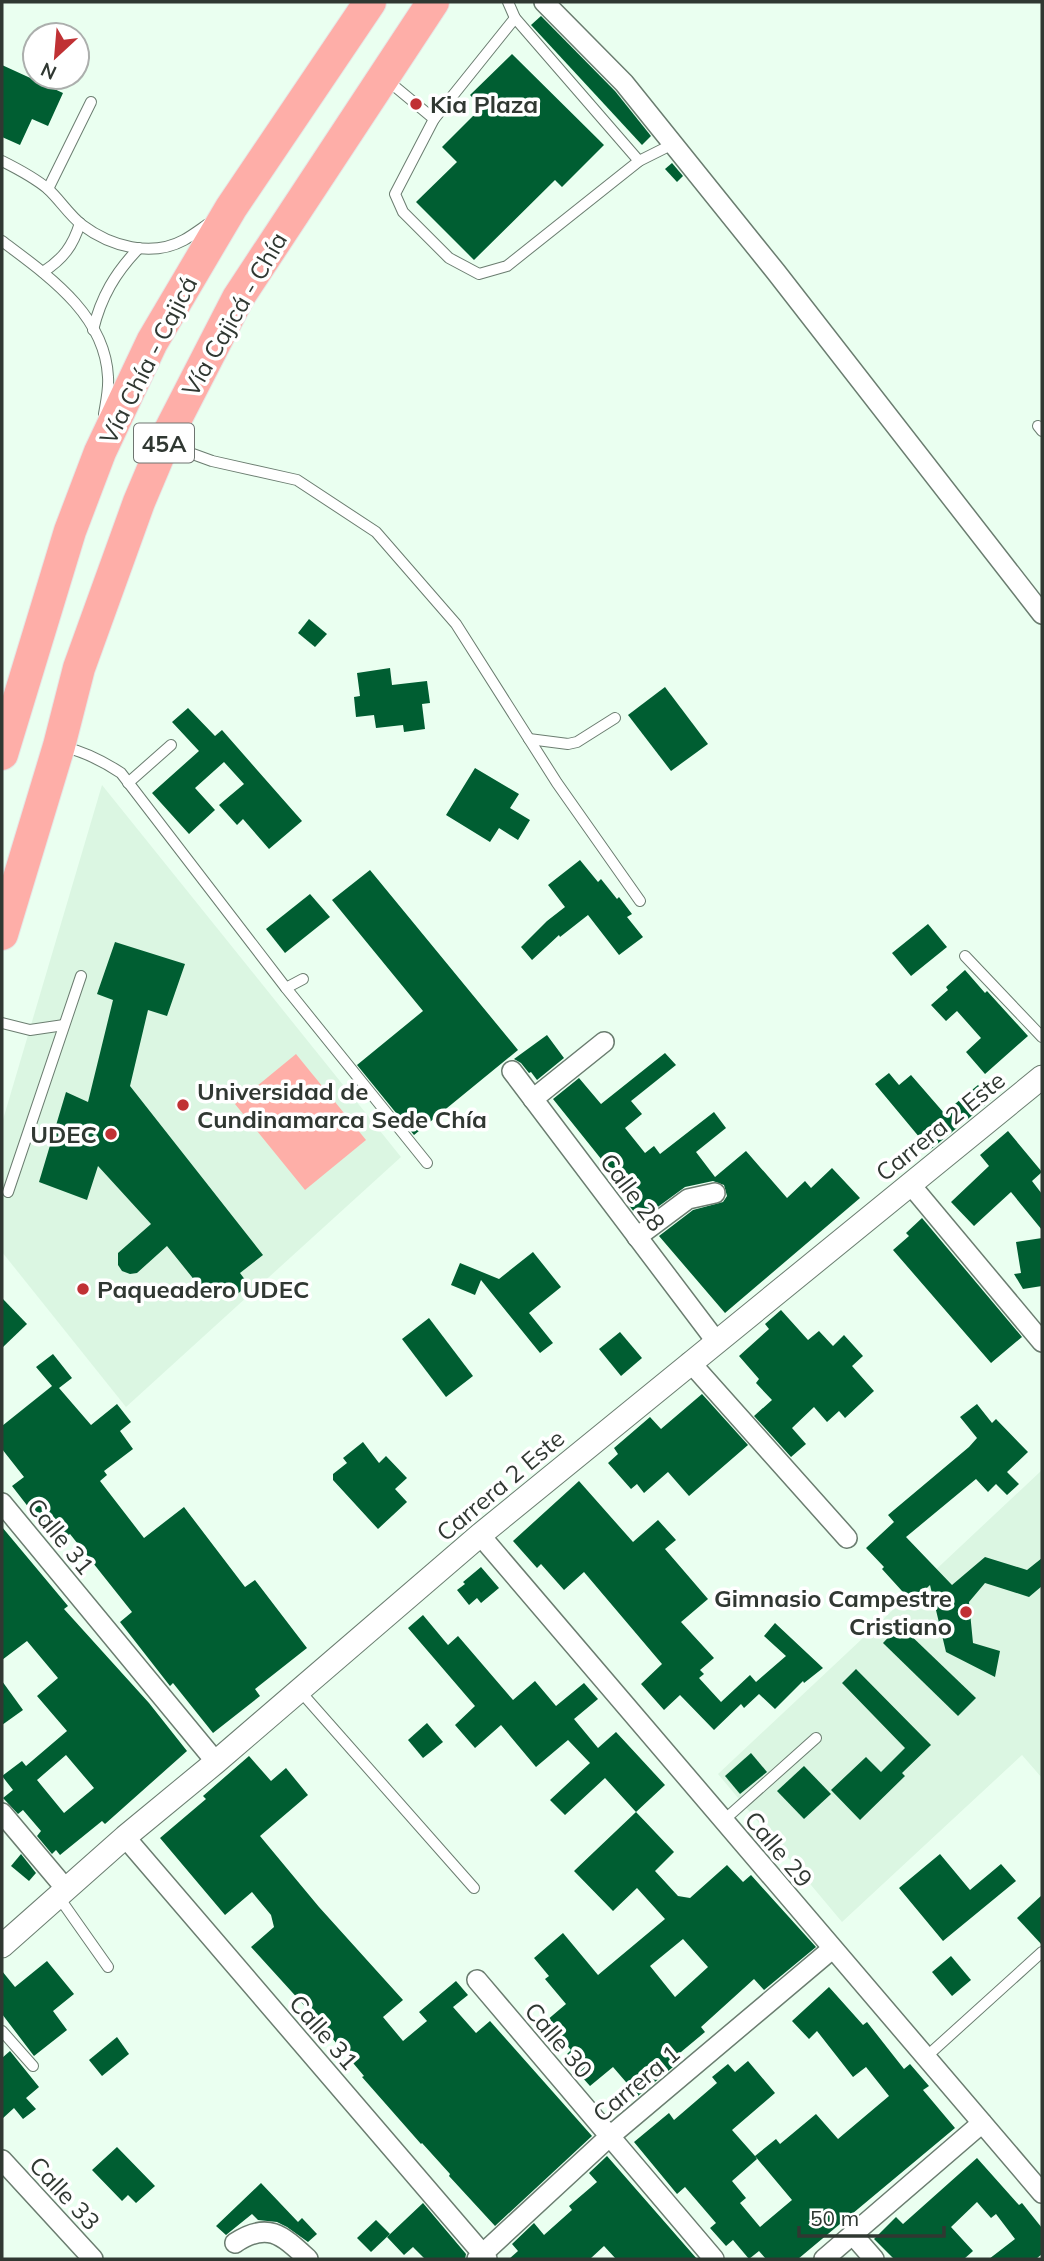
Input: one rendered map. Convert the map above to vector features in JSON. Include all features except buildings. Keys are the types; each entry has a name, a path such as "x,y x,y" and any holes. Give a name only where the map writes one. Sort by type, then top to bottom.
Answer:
{"highway":[{"name":"Vía Chía - Cajicá","path":"4,737 70,531 100,453 152,342 231,208 370,2"},
{"name":"Vía Cajicá - Chía","path":"2,933 60,746 79,668 139,502 166,438 238,298 432,2"}],"street":[{"path":"544,2 624,83 784,282 1042,614"},
{"path":"533,1099 604,1042"},
{"name":"Calle 28","path":"512,1071 716,1341"},
{"name":"Carrera 2 Este","path":"2,1945 480,1535 1042,1077"},
{"path":"910,1184 1042,1342"},
{"path":"637,1237 688,1199 715,1193"},
{"path":"690,1363 847,1538"},
{"name":"Calle 31","path":"2,1503 216,1762"},
{"name":"Calle 29","path":"480,1535 1042,2193"},
{"path":"2,1813 62,1892"},
{"name":"Calle 31","path":"125,1837 482,2258"},
{"name":"Carrera 1","path":"482,2258 609,2137 832,1949"},
{"name":"Calle 30","path":"477,1980 714,2259"},
{"path":"824,2259 982,2123"},
{"name":"Calle 33","path":"2,2160 93,2259"},
{"path":"235,2243 250,2233 269,2232 289,2241 308,2259"},
{"path":"853,2235 874,2259"}],"lane":[{"path":"508,2 515,18 639,161"},
{"path":"515,18 434,119 395,194 404,212 449,258 479,274 507,266 639,161 673,144"},
{"path":"382,77 434,119"},
{"path":"48,189 91,102"},
{"path":"2,161 48,189 80,223 120,245 161,247 182,241 231,208"},
{"path":"43,272 68,252 76,239 80,223"},
{"path":"2,241 72,297 104,353 108,377 100,453"},
{"path":"93,330 109,285 122,265 139,248"},
{"path":"166,438 190,453 212,461 297,480 376,532 456,624 557,783 640,901"},
{"path":"529,739 568,744 577,742 615,718"},
{"path":"128,783 171,745"},
{"path":"60,746 81,752 121,773 286,988 427,1163"},
{"path":"965,956 1042,1037"},
{"path":"8,1192 81,976"},
{"path":"286,988 303,979"},
{"path":"2,1023 30,1030 64,1025"},
{"path":"299,1690 474,1888"},
{"path":"723,1821 817,1738"},
{"path":"62,1892 108,1967"},
{"path":"926,2057 1042,1952"},
{"path":"2,2031 33,2066"}],"shaded area":[{"name":"Universidad de Cundinamarca Sede Chía","path":"102,785 401,1157 126,1407 2,1252 2,1123"},
{"path":"296,1054 366,1140 305,1190 235,1104"},
{"name":"Gimnasio Campestre Cristiano","path":"1042,1470 1042,1778 1022,1755 842,1922 718,1774"}],"place":[{"name":"Kia Plaza","path":"416,104"},
{"name":"Universidad de Cundinamarca Sede Chía","path":"183,1105"},
{"name":"UDEC","path":"111,1134"},
{"name":"Paqueadero UDEC","path":"83,1289"},
{"name":"Gimnasio Campestre Cristiano","path":"966,1612"}]}
